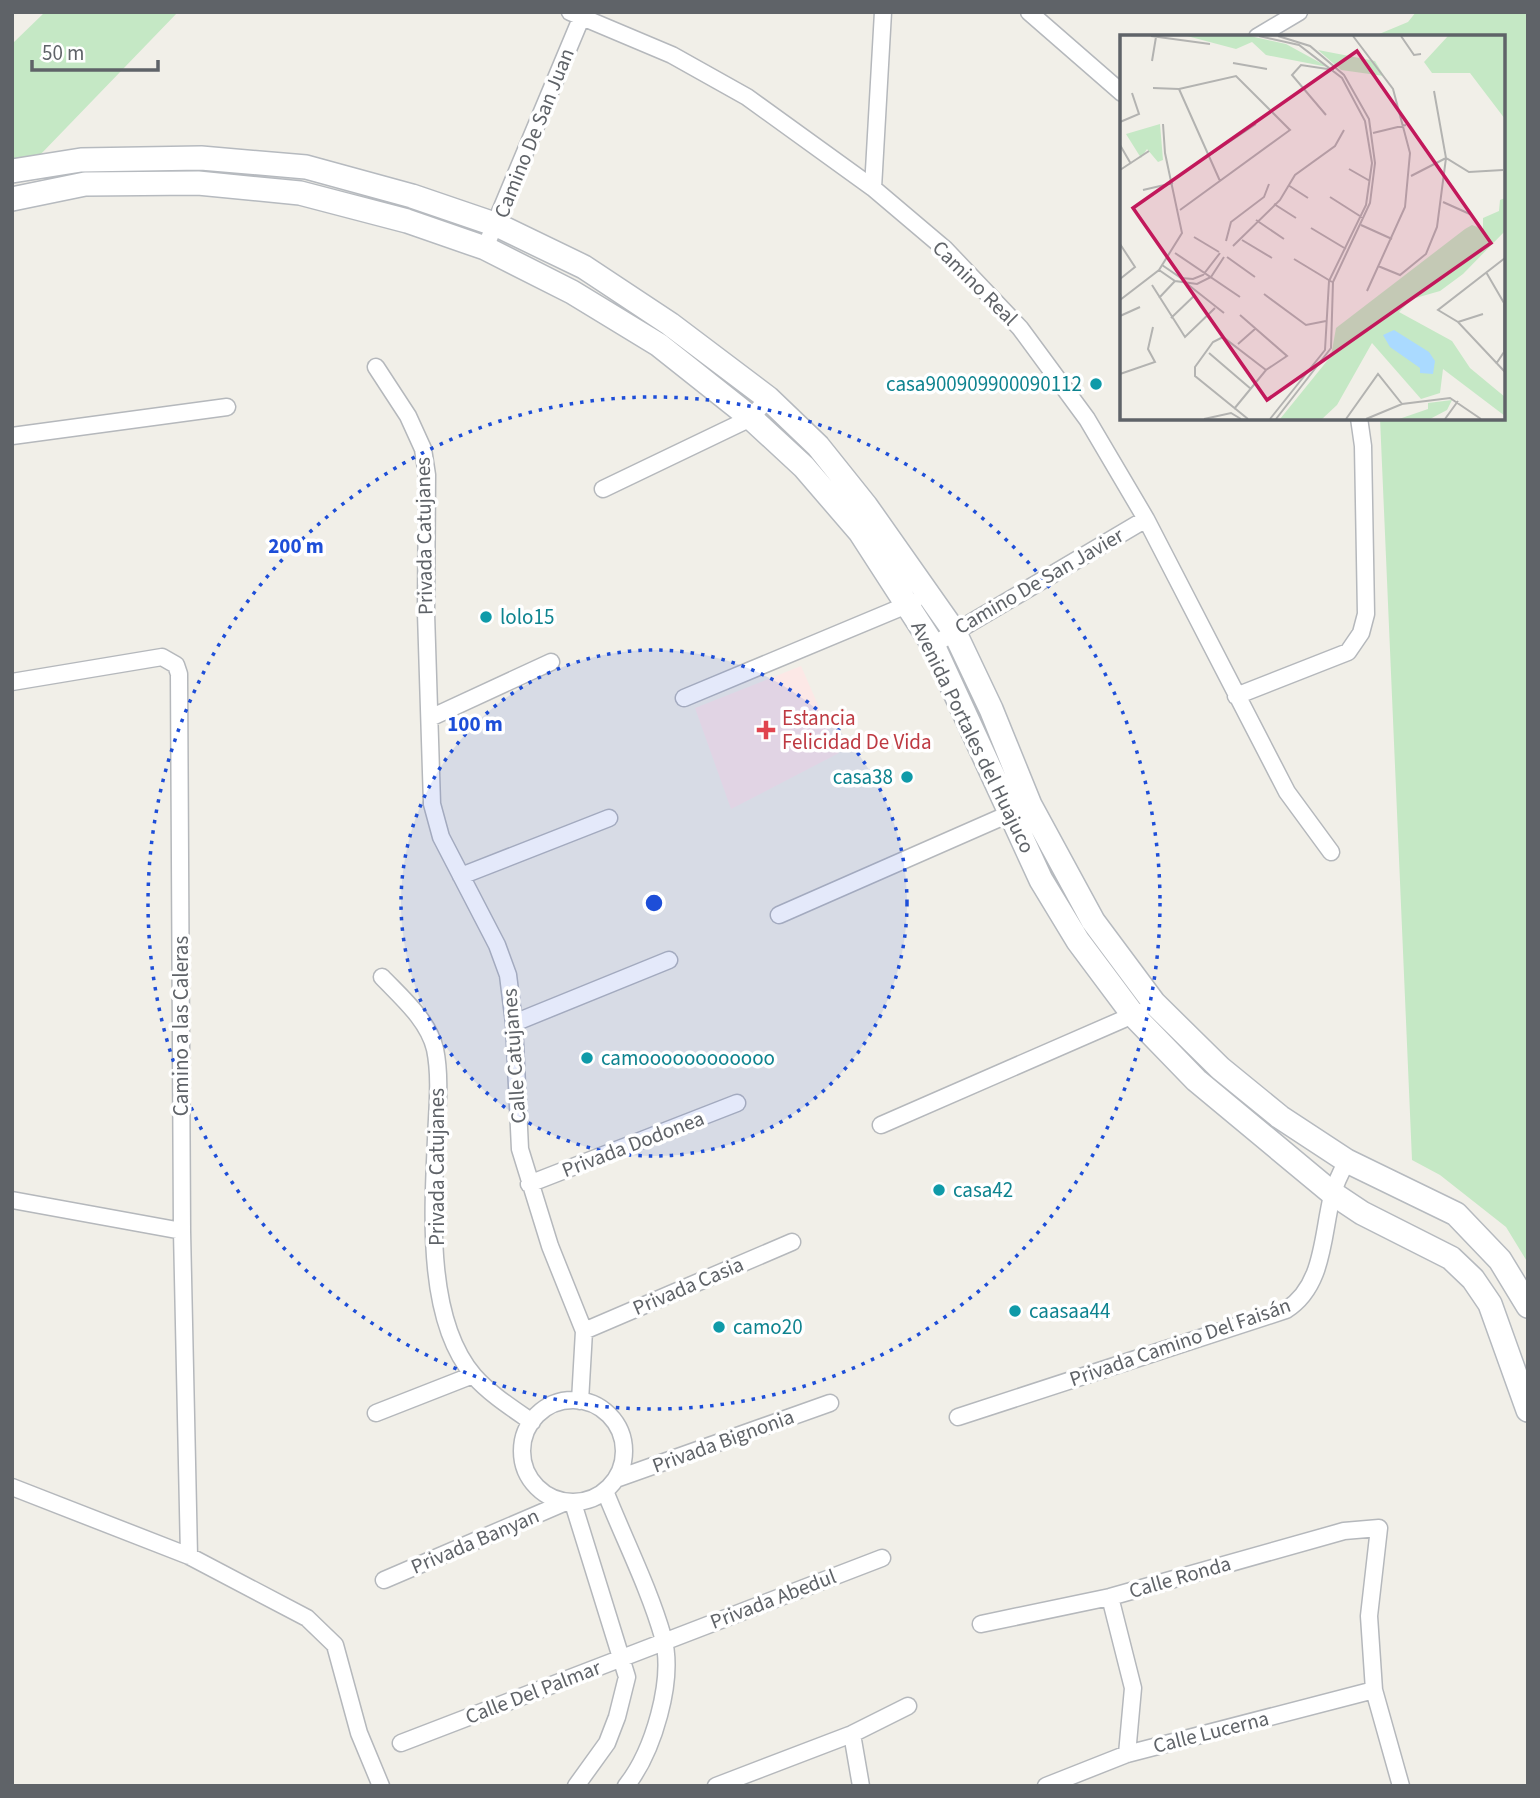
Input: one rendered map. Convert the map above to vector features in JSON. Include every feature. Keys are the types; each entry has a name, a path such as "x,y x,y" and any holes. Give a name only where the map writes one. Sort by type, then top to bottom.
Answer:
{"street":[{"path":"873,188 883,12"},
{"path":"1029,12 1120,91"},
{"path":"1259,35 1299,12"},
{"name":"Camino Real","path":"576,14 672,55 747,97 873,188 944,249 1020,328 1087,419 1146,519 1287,792 1331,852"},
{"name":"Camino De San Juan","path":"485,248 497,225 576,14"},
{"name":"Avenida Portales del Huajuco","path":"18,170 81,160 201,158 306,167 412,196 497,225 584,267 670,324 768,398 818,446 866,506 918,599 933,645 1019,809 1093,921 1154,1003 1220,1068 1280,1117 1347,1161 1455,1214 1500,1260 1528,1306"},
{"path":"14,200 18,170"},
{"name":"Avenida Portales del Huajuco","path":"14,200 85,184 198,183 300,193 407,221 485,248 572,292 660,345 751,418 804,467 918,599 954,631 991,709 1041,880 1078,941 1134,1016 1196,1080 1332,1192 1362,1213 1451,1258 1473,1279 1490,1304 1528,1410"},
{"name":"Privada Catujanes","path":"376,366 408,416 423,449 427,475 426,613 430,718"},
{"path":"603,489 751,418 768,398"},
{"path":"12,436 227,407"},
{"path":"1236,696 1348,652 1361,633 1366,614 1363,446 1359,420"},
{"name":"Camino De San Javier","path":"933,645 1146,519"},
{"path":"684,698 918,599"},
{"name":"Camino a las Caleras","path":"12,682 162,657 176,665 179,674 182,1231 189,1556"},
{"path":"430,718 551,662"},
{"name":"Calle Catujanes","path":"430,718 432,804 441,837 509,975 520,1149 529,1184 584,1331 580,1401"},
{"path":"779,915 1019,809"},
{"path":"461,876 609,818"},
{"path":"514,1023 669,960"},
{"name":"Privada Catujanes","path":"382,977 426,1026 435,1049 438,1093 433,1203 440,1299 457,1349 473,1375 532,1422"},
{"path":"881,1125 1134,1016 1154,1003"},
{"name":"Privada Dodonea","path":"529,1184 737,1104"},
{"name":"Privada Camino Del Faisán","path":"958,1417 1286,1310 1307,1292 1316,1272 1332,1192 1347,1161"},
{"path":"12,1200 182,1231"},
{"path":"1451,1258 1470,1229"},
{"name":"Privada Casia","path":"584,1331 792,1242"},
{"path":"376,1413 473,1375"},
{"path":"580,1401 596,1406 610,1416 620,1430 624,1446 623,1463 611,1485 590,1500 569,1502 550,1497 536,1486 526,1472 522,1455 524,1438 532,1422 553,1405 580,1401"},
{"name":"Privada Bignonia","path":"611,1485 830,1403"},
{"path":"611,1485 664,1640 665,1679 653,1740 626,1786"},
{"path":"14,1491 189,1556 307,1618 335,1645 359,1733 381,1786"},
{"path":"569,1502 622,1657 626,1677 617,1717 607,1743 582,1784"},
{"name":"Privada Banyan","path":"384,1580 569,1502"},
{"name":"Calle Ronda","path":"981,1625 1110,1597 1344,1531 1379,1528 1369,1616 1374,1690"},
{"name":"Privada Abedul","path":"664,1640 882,1558"},
{"path":"1110,1597 1133,1688 1127,1754"},
{"name":"Calle Del Palmar","path":"401,1743 664,1640"},
{"path":"1374,1690 1401,1786"},
{"name":"Calle Lucerna","path":"1048,1784 1127,1754 1374,1690"},
{"path":"716,1786 852,1734 908,1706"},
{"path":"852,1734 862,1786"}],"shaded area":[{"name":"Estancia Felicidad De Vida","path":"801,666 839,753 731,809 695,708"}],"green space":[{"path":"45,12 178,12 39,156 12,160 12,44"},
{"path":"1416,12 1528,12 1528,1263 1506,1227 1440,1175 1412,1160 1380,420 1505,420 1505,35 1377,35 1408,22"}],"place":[{"name":"casa900909900090112","path":"1096,384"},
{"name":"lolo15","path":"486,617"},
{"name":"Estancia Felicidad De Vida","path":"766,730"},
{"name":"casa38","path":"907,777"},
{"name":"camoooooooooooo","path":"587,1058"},
{"name":"casa42","path":"939,1190"},
{"name":"caasaa44","path":"1015,1311"},
{"name":"camo20","path":"719,1327"}]}
